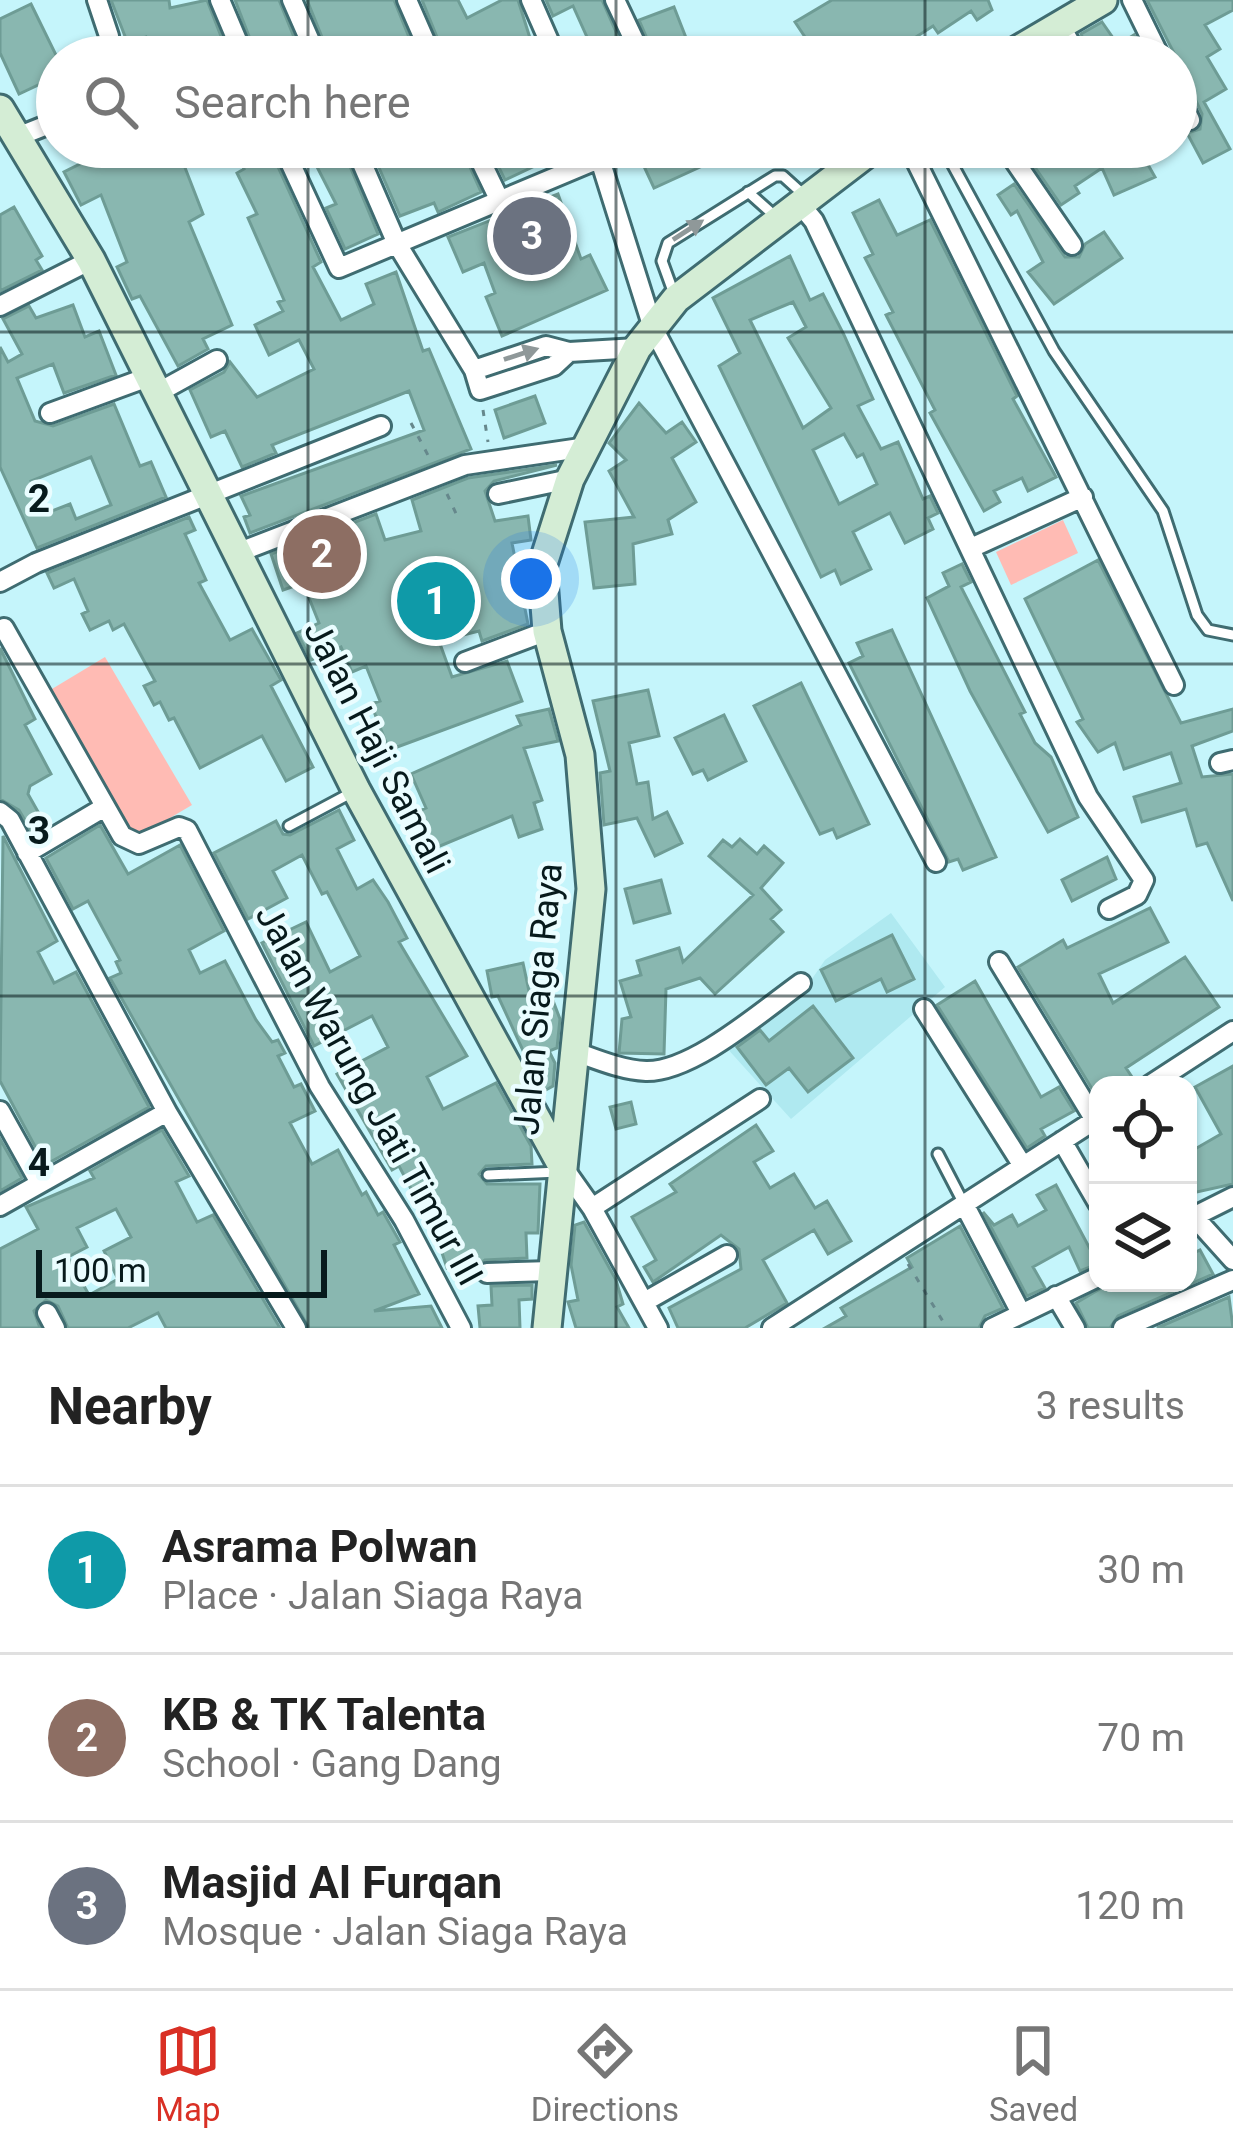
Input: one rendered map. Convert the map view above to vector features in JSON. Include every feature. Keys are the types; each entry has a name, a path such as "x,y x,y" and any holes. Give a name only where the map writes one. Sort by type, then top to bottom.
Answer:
{"main road":[{"path":"1038,36 1079,9"},
{"name":"Jalan Haji Samali","path":"0,109 91,260 356,790 559,1167"},
{"name":"Jalan Siaga Raya","path":"547,1328 590,877 580,755 547,631 542,568 570,479 645,338 676,299 847,168"}],"street":[{"path":"97,0 110,36"},
{"path":"220,0 235,36"},
{"path":"292,0 308,36"},
{"path":"407,0 423,36"},
{"path":"531,0 547,36"},
{"path":"615,0 632,36"},
{"path":"1132,0 1150,36"},
{"path":"17,137 36,130"},
{"path":"293,168 339,268 565,168"},
{"path":"364,168 397,244 474,370 480,390 554,366 569,352"},
{"path":"485,168 499,199"},
{"path":"603,168 645,338 936,862"},
{"path":"919,168 1174,685"},
{"path":"1019,168 1072,245"},
{"path":"795,207 814,221 1088,796 1144,880 1137,895 1109,909"},
{"path":"0,306 91,260"},
{"path":"474,370 546,346 569,352 645,338"},
{"path":"50,412 155,384 218,360"},
{"path":"0,582 381,426"},
{"path":"237,554 490,460 587,447"},
{"path":"498,494 570,479"},
{"path":"970,548 1083,497"},
{"path":"4,628 103,808 27,853"},
{"path":"464,662 547,631"},
{"name":"Jalan Warung Jati Timur III","path":"103,808 132,843 179,826 187,830 320,1087 404,1220 461,1328"},
{"path":"0,812 27,853 167,1112 296,1328"},
{"path":"998,962 1089,1109"},
{"path":"573,1051 624,1068 667,1069 728,1036 801,983"},
{"path":"925,1009 1023,1166"},
{"path":"1164,1076 1233,1031"},
{"path":"592,1208 760,1099"},
{"path":"0,1111 40,1183"},
{"path":"0,1206 167,1112"},
{"path":"772,1328 1089,1127"},
{"path":"1062,1142 1089,1188"},
{"path":"559,1167 592,1208 658,1328"},
{"path":"1197,1211 1233,1197"},
{"path":"964,1204 1021,1313"},
{"path":"1197,1220 1233,1260"},
{"path":"646,1301 727,1256"},
{"path":"487,1273 551,1270"},
{"path":"1123,1328 1233,1280"},
{"path":"992,1328 1089,1281"},
{"path":"1056,1296 1075,1328"}],"lane":[{"path":"955,168 1054,351 1163,511 1197,615 1208,631 1233,635"},
{"path":"676,299 662,251 748,192 783,176 795,207"},
{"path":"748,192 795,207"},
{"path":"289,826 356,790"},
{"path":"938,1154 964,1204"},
{"path":"488,1175 559,1167"}],"path":[{"path":"480,390 490,460"},
{"path":"898,1246 946,1328"}],"shaded area":[{"path":"1063,520 1078,553 1011,585 996,552"},
{"path":"105,657 192,805 129,842 42,695"},
{"path":"891,913 945,987 791,1119 725,1046 805,989 825,960"}],"building":[{"path":"111,0 169,0 170,8 207,0 221,36 125,36"},
{"path":"235,0 279,0 294,36 249,36"},
{"path":"307,0 394,0 409,36 322,36"},
{"path":"422,0 458,0 467,18 502,0 518,0 529,36 437,36"},
{"path":"546,0 602,0 618,36 587,36 573,6 553,16"},
{"path":"832,0 988,0 992,10 977,20 971,11 938,33 933,26 918,36 804,36 795,22"},
{"path":"1147,0 1233,0 1233,10 1205,25 1220,49 1207,57 1226,89 1204,102 1230,149 1203,163 1197,152 1202,114 1197,103 1197,36 1165,36"},
{"path":"31,4 47,36 36,36 36,86 19,94 0,53 0,19"},
{"path":"674,7 685,36 646,36 639,20"},
{"path":"1102,22 1112,36 1082,36"},
{"path":"72,168 185,168 203,214 189,222 232,325 203,339 208,349 178,366 140,296 132,299 117,267 127,262 101,195 81,205 64,172"},
{"path":"278,168 321,262 313,267 341,320 374,304 366,284 396,272 423,351 429,349 471,449 250,533 244,517 250,515 241,496 424,430 409,391 272,445 276,453 242,467 225,431 211,437 190,390 224,372 230,362 257,397 314,369 299,340 269,355 255,325 283,311 278,302 284,300 248,218 257,214 237,173"},
{"path":"318,168 351,168 378,234 345,249 326,208 336,204"},
{"path":"379,168 470,168 481,192 438,212 434,203 400,216"},
{"path":"499,168 530,168 505,180"},
{"path":"645,168 698,168 654,188"},
{"path":"1035,168 1102,168 1075,186 1079,193 1061,205"},
{"path":"1102,168 1150,168 1155,177 1114,195"},
{"path":"1014,184 1065,257 1079,257 1085,244 1104,232 1122,258 1054,304 1028,272 1043,262 1017,211 1011,215 998,195"},
{"path":"558,194 581,259 590,255 607,290 502,336 486,297 495,293 484,263 463,272 448,237"},
{"path":"879,200 897,235 930,220 1017,396 1013,399 1056,477 1028,491 1022,478 994,491 1000,502 984,511 930,413 935,410 886,315 893,312 865,258 873,254 853,213"},
{"path":"14,207 42,256 36,260 42,270 0,291 0,215"},
{"path":"790,256 810,300 823,294 844,335 873,399 858,406 881,449 898,442 923,499 930,496 938,513 928,518 933,529 905,543 890,513 853,532 871,569 841,584 835,570 821,577 719,366 740,353 713,298","holes":["793,302 806,327 788,338 831,408 803,428 750,320","844,434 857,457 863,454 877,484 839,504 813,450"]},
{"path":"73,305 85,337 99,331 116,375 64,393 53,364 17,378 35,421 53,426 114,404 140,466 151,462 166,497 37,548 0,467 0,347 8,362 22,354 3,319 29,306 36,318","holes":["91,457 111,505 76,519 70,504 44,514 31,481"]},
{"path":"535,396 545,423 504,438 495,410"},
{"path":"639,403 666,433 682,422 696,442 672,458 696,502 668,520 672,534 633,544 635,584 594,588 585,522 634,517 609,471 626,460 609,443"},
{"path":"557,465 494,481 485,491 495,521 528,516 531,540 512,543 528,624 482,641 479,631 439,641 452,677 507,661 522,701 389,750 371,704 380,701 366,666 352,672 341,647 311,660 297,633 319,623 303,583 283,590 271,554 376,514 385,540 421,531 412,500 468,478"},
{"path":"189,517 195,530 185,534 206,580 199,583 230,640 252,629 281,680 271,686 313,767 286,781 262,736 200,768 174,718 169,720 160,702 154,705 144,686 155,681 124,624 113,630 109,621 90,630 82,614 88,611 74,579 54,588 47,573"},
{"path":"1098,560 1181,723 1233,709 1233,731 1192,746 1202,777 1233,774 1233,901 1207,843 1197,846 1186,809 1142,822 1134,797 1181,783 1171,753 1124,769 1115,743 1098,752 1077,722 1083,719 1025,599"},
{"path":"962,564 971,582 961,587 1025,712 1020,714 1035,743 1051,757 1078,817 1048,832 970,691 927,598 949,586 943,573"},
{"path":"892,630 996,857 963,870 958,859 949,862 849,663 863,656 857,643"},
{"path":"0,648 35,719 25,725 51,774 30,786 28,794 46,826 33,834 19,810 0,799"},
{"path":"801,683 869,824 837,838 833,829 820,834 754,706"},
{"path":"648,690 659,736 629,743 637,784 648,782 653,819 667,812 682,843 655,856 637,818 604,825 600,773 610,771 593,701"},
{"path":"549,709 558,741 524,748 542,800 534,803 542,829 519,837 512,816 428,851 413,814 426,808 411,774 521,725 517,716"},
{"path":"724,715 746,761 708,780 703,770 693,774 675,738"},
{"path":"339,810 354,840 337,849 357,889 373,880 388,902 407,938 399,942 467,1056 427,1077 443,1109 496,1083 531,1146 532,1164 486,1166 479,1174 487,1184 540,1184 538,1233 526,1233 527,1258 485,1260 457,1279 452,1266 447,1268 441,1250 450,1247 425,1200 419,1204 399,1166 392,1170 337,1074 388,1047 372,1016 314,1046 262,943 306,922 330,972 360,956 327,892 322,894 302,855 273,871 287,898 248,919 214,853 276,821 283,834 290,835"},
{"path":"100,825 128,874 180,845 224,931 189,950 200,973 225,961 256,1020 272,1042 278,1040 285,1053 278,1056 294,1087 301,1084 315,1111 290,1123 312,1164 338,1150 362,1195 366,1192 378,1215 383,1212 400,1242 394,1245 419,1294 374,1311 431,1306 442,1328 309,1328 110,978 121,973 116,962 120,960 88,901 73,909 46,858"},
{"path":"3,836 57,941 38,952 54,983 76,972 149,1107 45,1165 0,1081"},
{"path":"740,839 757,854 764,846 783,863 761,888 781,910 771,919 783,932 715,994 700,978 666,989 664,1054 619,1053 622,1019 631,1017 620,981 641,975 637,961 679,948 683,962 753,895 709,856 723,840 732,847"},
{"path":"1107,857 1116,879 1072,901 1062,880"},
{"path":"661,880 670,913 634,923 625,889"},
{"path":"1150,908 1168,942 1099,974 1113,1003 1185,957 1219,1007 1126,1068 1131,1076 1089,1076 1089,1084 1018,967 1063,940 1067,948"},
{"path":"892,935 914,979 887,992 881,979 836,1001 821,970"},
{"path":"523,963 529,991 547,985 560,1019 557,1048 549,1051 555,1063 553,1086 542,1092 498,996 492,997 487,971"},
{"path":"975,981 1041,1097 1059,1087 1074,1111 1041,1129 1045,1136 1027,1148 937,1005"},
{"path":"813,1006 853,1058 808,1092 789,1068 766,1085 737,1047 760,1030 769,1041"},
{"path":"1233,1066 1233,1184 1197,1192 1197,1148 1221,1134 1197,1086"},
{"path":"631,1102 636,1124 616,1129 610,1107"},
{"path":"756,1125 773,1151 754,1162 770,1188 794,1174 815,1208 827,1201 851,1241 828,1254 814,1230 763,1260 787,1303 745,1328 678,1328 669,1308 741,1269 739,1249 721,1235 653,1282 644,1267 656,1260 632,1217 676,1192 670,1184"},
{"path":"162,1130 189,1176 176,1182 197,1222 213,1215 280,1328 166,1328 158,1313 128,1328 68,1328 58,1306 46,1300 34,1311 40,1328 0,1328 0,1249 38,1229 26,1207 94,1178 90,1171","holes":["116,1209 131,1237 104,1251 118,1279 89,1295 68,1257 87,1247 77,1228"]},
{"path":"0,1139 22,1178 0,1191"},
{"path":"1056,1185 1089,1247 1089,1268 1080,1271 1069,1247 1033,1267 1045,1288 1027,1296 983,1212 994,1225 1012,1215 1018,1226 1046,1210 1037,1195"},
{"path":"584,1222 616,1280 623,1304 617,1307 629,1328 576,1328 568,1302 578,1300 571,1265 575,1225"},
{"path":"960,1226 1003,1308 985,1316 979,1328 825,1328 846,1316 841,1308 912,1267 907,1258"},
{"path":"1197,1252 1213,1274 1197,1281"},
{"path":"532,1285 532,1299 519,1300 520,1328 480,1328 478,1306 492,1305 491,1286"},
{"path":"1095,1292 1172,1292 1118,1316 1110,1328 1088,1328 1076,1303"},
{"path":"1229,1297 1233,1328 1157,1328"}],"place":[{"name":"Masjid Al Furqan","path":"532,236"},
{"name":"KB & TK Talenta","path":"322,554"},
{"name":"Asrama Polwan","path":"436,601"}]}
